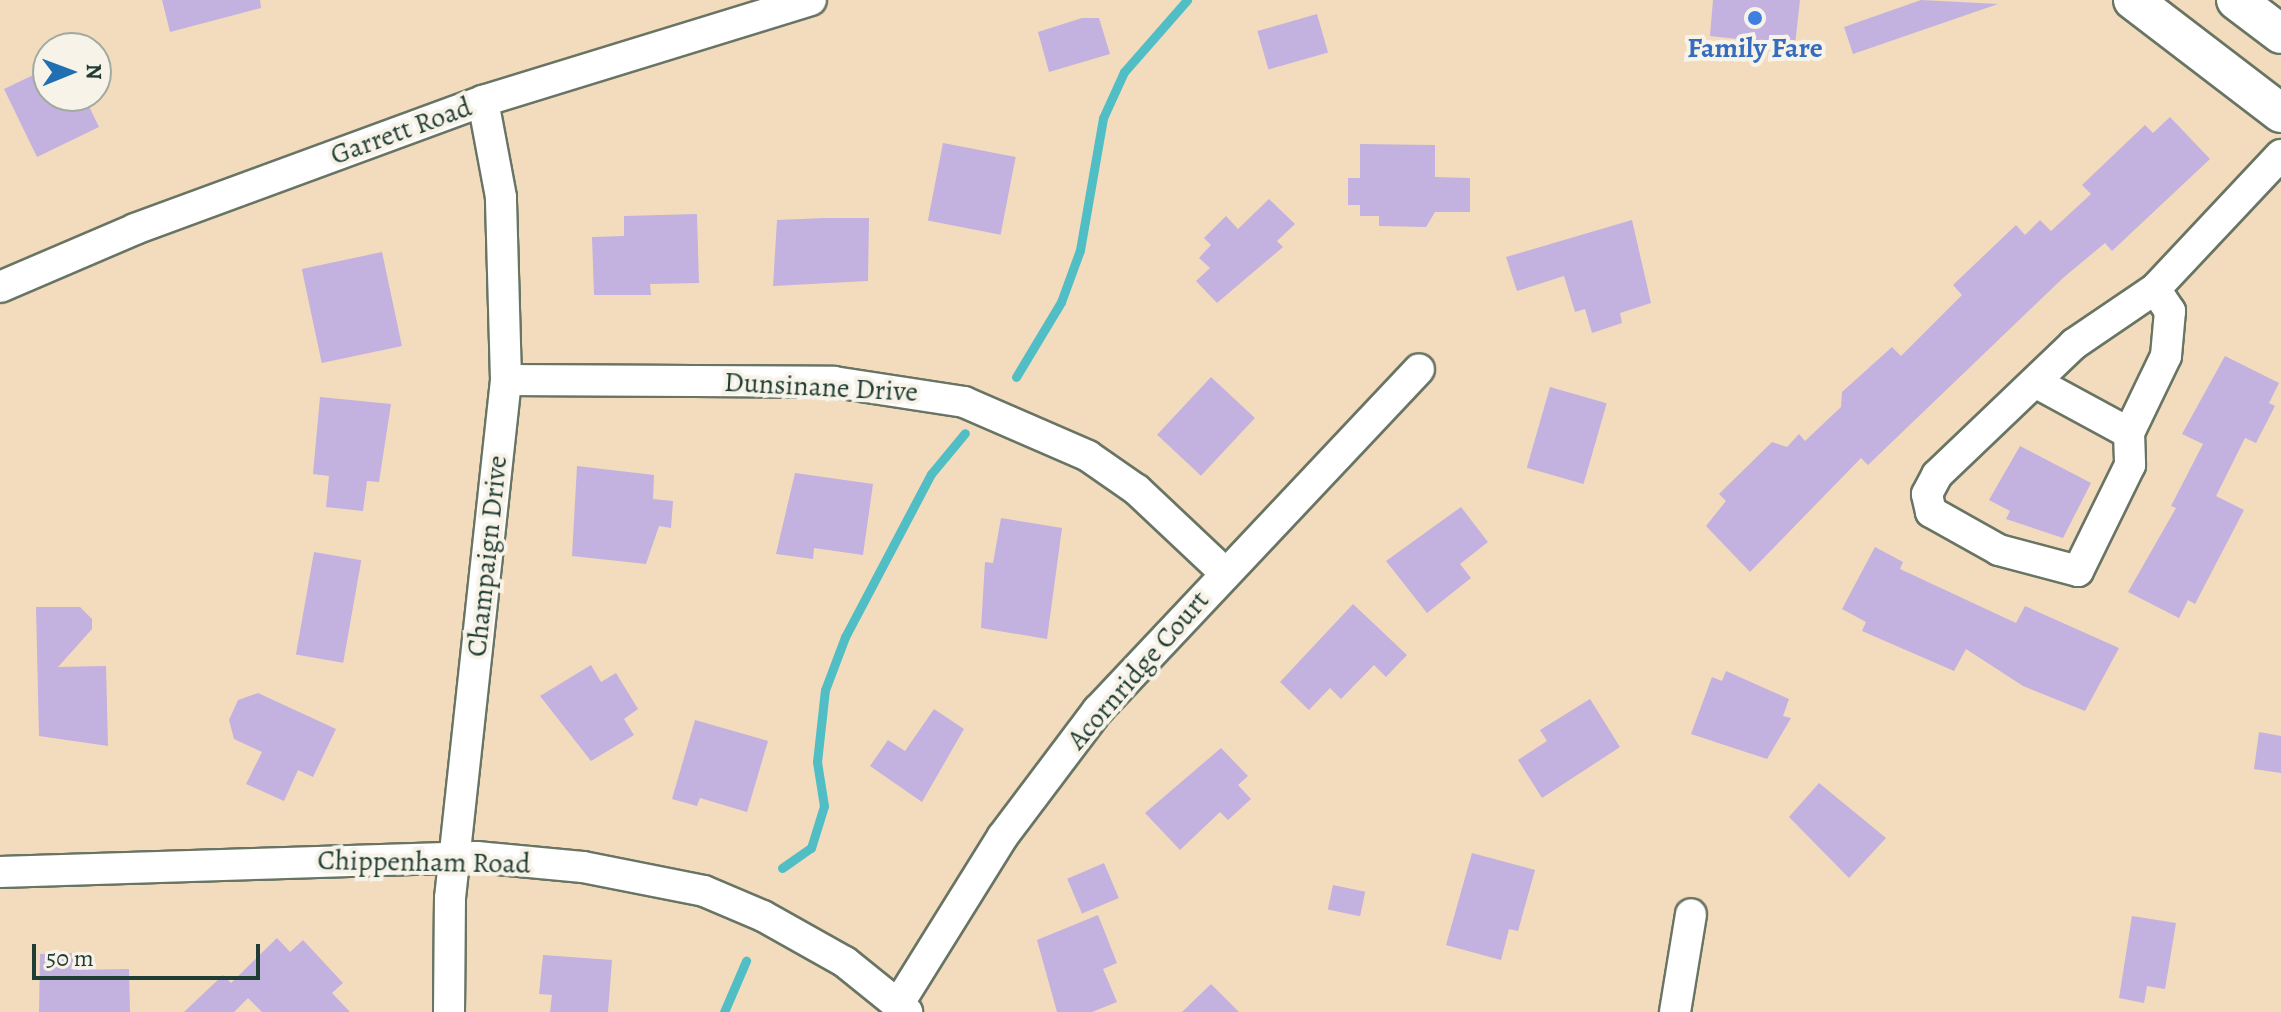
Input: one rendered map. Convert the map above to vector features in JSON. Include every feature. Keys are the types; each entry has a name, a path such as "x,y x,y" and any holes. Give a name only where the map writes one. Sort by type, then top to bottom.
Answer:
{"main road":[{"path":"2133,0 2281,113"},
{"path":"2236,0 2281,34"}],"street":[{"name":"Garrett Road","path":"0,287 135,229 483,101 811,0"},
{"name":"Champaign Drive","path":"449,1012 454,857 506,380 501,197 483,101"},
{"path":"2155,289 2172,326 2129,433 2130,465 2078,571 1965,535 1931,512 1927,494 1937,475 2035,382 2116,312 2155,289 2281,155"},
{"name":"Acornridge Court","path":"903,1008 1044,779 1224,572 1419,369"},
{"name":"Dunsinane Drive","path":"506,380 848,383 964,402 1088,456 1137,490 1224,572"},
{"path":"2035,382 2129,433"},
{"name":"Chippenham Road","path":"0,872 454,857 583,867 704,891 818,945 903,1008"},
{"path":"1675,1012 1691,914"}],"building":[{"path":"162,0 260,0 261,8 170,32"},
{"name":"Family Fare","path":"1713,0 1800,0 1795,45 1710,36"},
{"path":"1921,0 1998,4 1853,54 1844,27"},
{"path":"1317,14 1328,52 1268,70 1257,31"},
{"path":"1082,18 1099,18 1110,54 1049,72 1038,32"},
{"path":"32,76 32,112 92,112 99,127 37,157 4,89"},
{"path":"2170,117 2210,159 2112,251 2105,243 2063,278 1868,465 1861,458 1750,572 1706,526 1726,501 1719,494 1772,442 1787,447 1799,434 1805,441 1841,407 1842,392 1892,347 1901,356 1962,295 1953,285 2016,225 2025,235 2040,220 2051,231 2091,194 2082,185 2145,125 2153,133"},
{"path":"943,143 1016,157 1001,235 928,221"},
{"path":"1360,144 1435,145 1435,177 1470,178 1470,212 1435,212 1426,227 1379,226 1379,216 1360,216 1360,205 1348,205 1348,178 1360,178"},
{"path":"1269,199 1295,224 1277,241 1283,247 1217,303 1196,281 1210,268 1199,258 1211,245 1204,238 1226,216 1238,229"},
{"path":"697,214 699,283 650,284 651,295 594,295 592,237 624,236 624,216"},
{"path":"869,218 868,281 773,286 777,220"},
{"path":"1632,220 1651,303 1620,313 1622,323 1592,333 1585,309 1575,312 1564,276 1517,291 1506,257"},
{"path":"382,252 402,346 322,363 302,269"},
{"path":"2225,356 2279,383 2269,403 2275,406 2256,443 2245,438 2216,496 2244,510 2195,604 2188,600 2179,618 2128,592 2176,508 2171,506 2203,444 2182,434"},
{"path":"1211,377 1255,418 1201,476 1157,435"},
{"path":"1550,387 1607,403 1584,484 1527,468"},
{"path":"320,397 391,404 379,482 367,481 363,511 326,507 329,476 313,474"},
{"path":"2020,446 2091,483 2063,538 2006,519 2010,511 1989,500"},
{"path":"577,466 654,475 653,499 673,501 671,528 659,526 646,564 572,556"},
{"path":"795,473 873,484 863,555 814,548 813,559 776,554"},
{"path":"1461,507 1488,542 1460,564 1471,578 1427,613 1386,561"},
{"path":"1001,518 1062,528 1047,639 981,628 985,562 993,563"},
{"path":"1875,547 1903,562 1900,569 2016,623 2025,606 2119,648 2085,711 2023,686 1966,649 1954,671 1862,631 1866,622 1842,609"},
{"path":"314,552 361,560 343,663 296,654"},
{"path":"1353,604 1407,655 1386,677 1374,665 1341,699 1330,688 1309,710 1280,682"},
{"path":"36,607 80,607 92,619 92,629 58,667 106,666 108,746 39,736"},
{"path":"591,665 601,682 616,673 638,709 624,719 634,735 591,761 540,696"},
{"path":"1726,671 1789,699 1783,716 1791,718 1767,759 1691,734 1712,677 1722,681"},
{"path":"258,693 336,729 313,777 298,770 284,801 246,784 262,752 234,739 229,720 238,700"},
{"path":"1590,699 1620,747 1542,798 1518,760 1547,741 1540,730"},
{"path":"934,709 964,729 922,802 870,766 888,740 905,751"},
{"path":"695,720 768,741 747,812 700,798 697,806 672,799"},
{"path":"2259,732 2281,736 2281,773 2254,769"},
{"path":"1221,748 1248,776 1238,785 1251,799 1228,820 1220,812 1180,850 1145,813"},
{"path":"1819,783 1886,838 1849,878 1789,817"},
{"path":"1472,853 1535,870 1518,931 1509,929 1501,960 1446,945"},
{"path":"1104,863 1119,898 1082,914 1067,879"},
{"path":"1333,885 1365,892 1360,916 1328,909"},
{"path":"1098,915 1117,963 1103,969 1117,1002 1092,1012 1057,1012 1037,940"},
{"path":"2132,916 2176,923 2165,989 2147,986 2144,1003 2119,998"},
{"path":"277,938 290,952 303,940 343,983 332,993 350,1012 262,1012 248,998 234,1012 184,1012 223,975 231,983"},
{"path":"73,953 73,970 129,969 130,1012 39,1012 40,954"},
{"path":"543,955 612,960 608,1012 550,1012 552,995 539,994"},
{"path":"1211,984 1239,1012 1182,1012"}],"waterway":[{"path":"1016,377 1061,302 1080,250 1103,118 1124,72 1187,0"},
{"path":"782,868 811,848 824,806 817,762 825,690 845,637 931,474 965,433"},
{"path":"724,1012 746,961"}],"place":[{"name":"Family Fare","path":"1755,18"}]}
